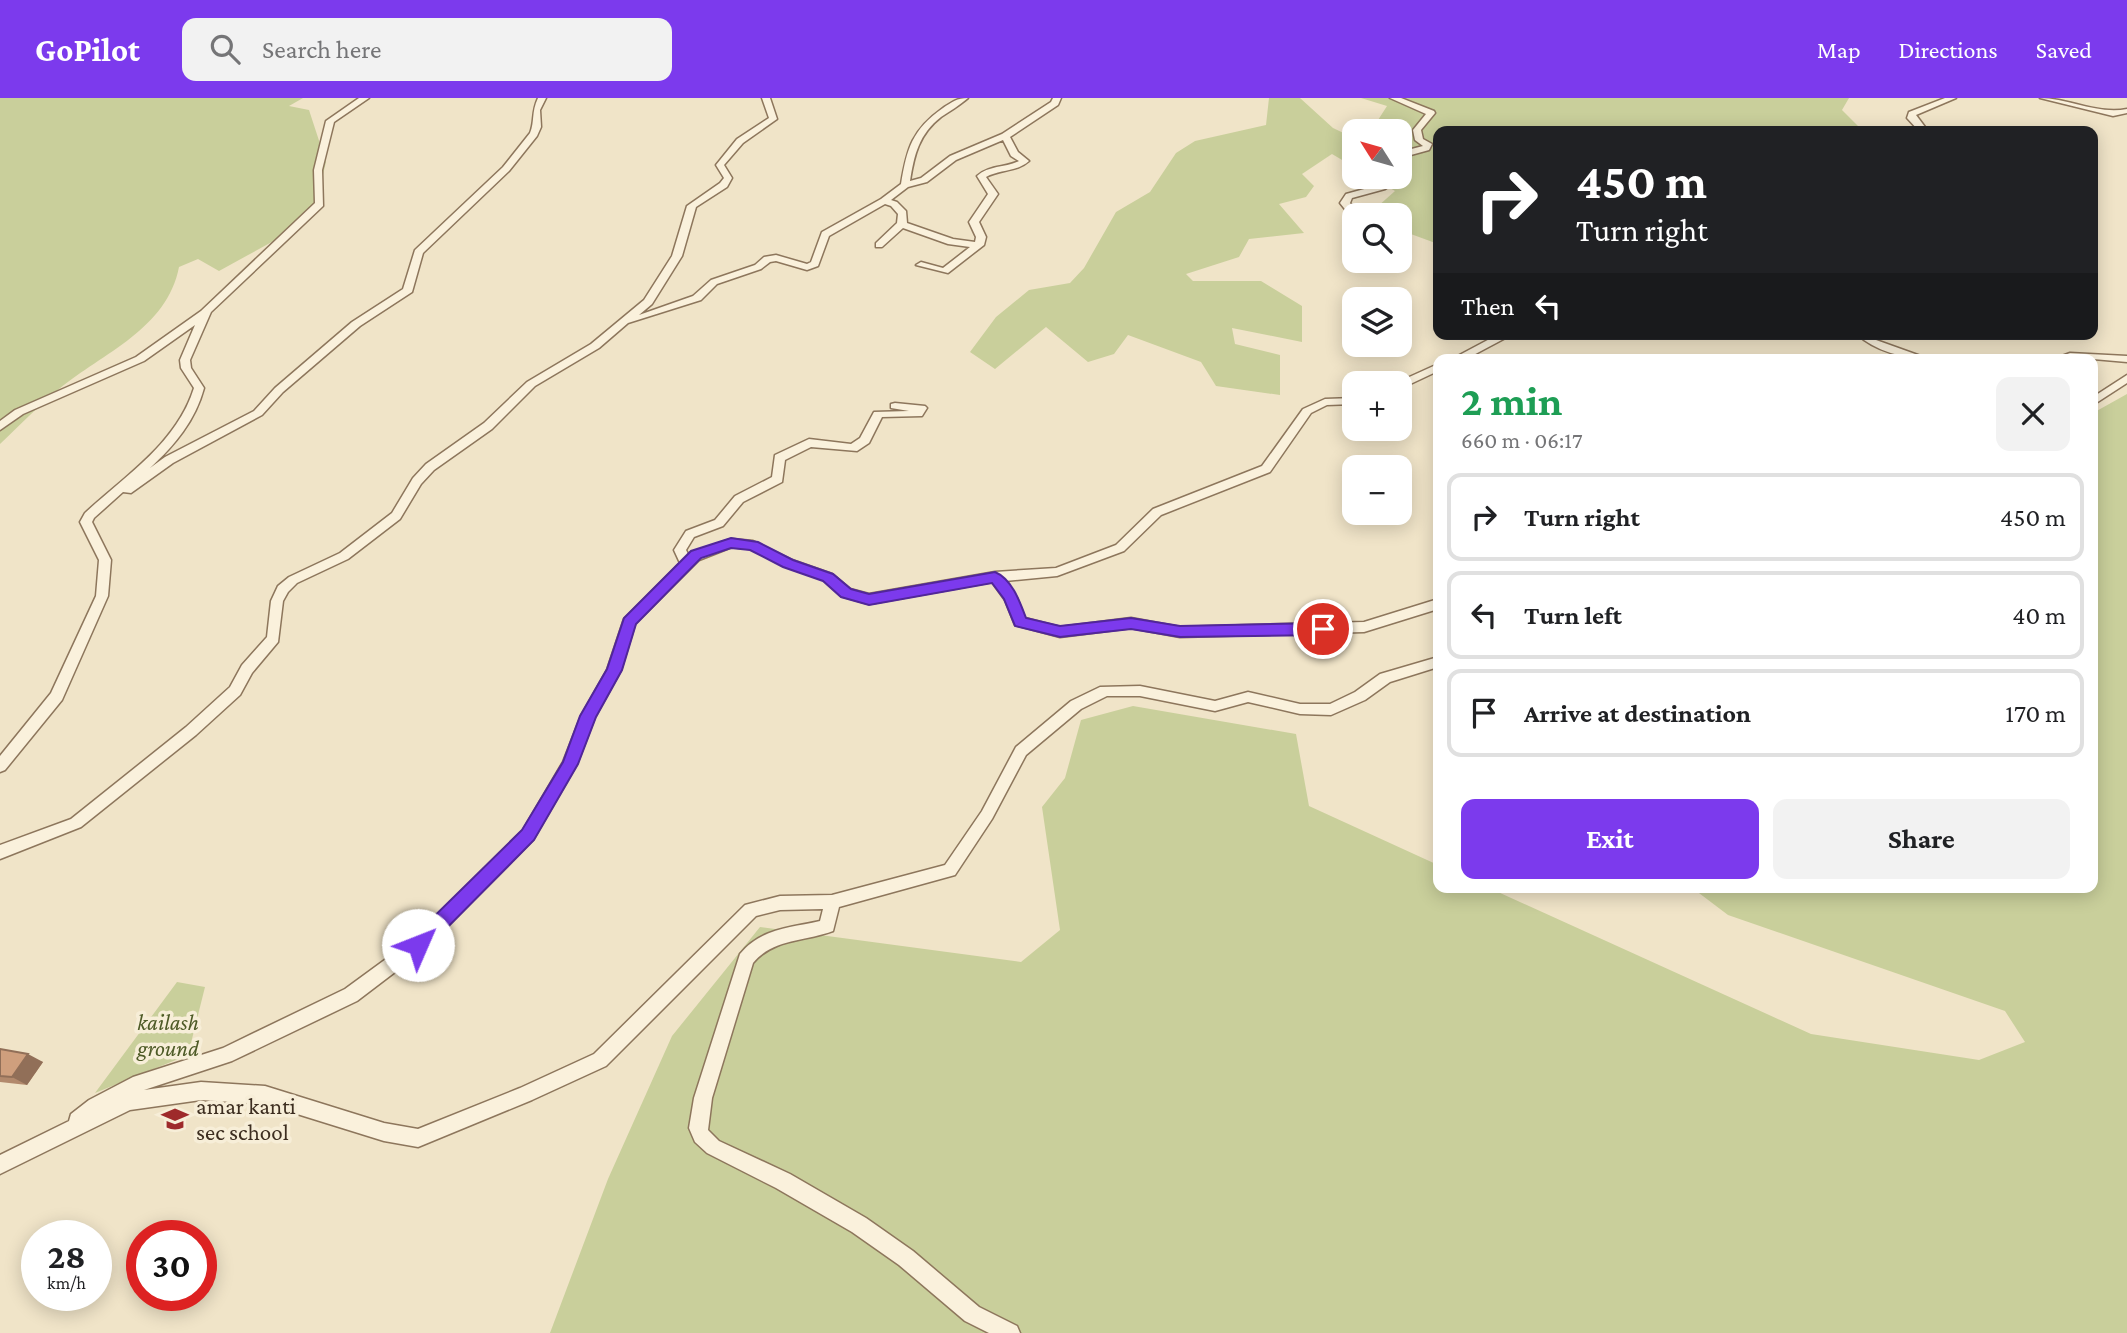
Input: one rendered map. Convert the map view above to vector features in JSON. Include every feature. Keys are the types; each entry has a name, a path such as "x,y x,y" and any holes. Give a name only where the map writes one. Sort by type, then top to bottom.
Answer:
{"street":[{"path":"0,426 19,412 140,359 206,311 320,204 318,170 330,121 365,98"},
{"path":"99,506 169,460 258,413 279,390 356,324 408,290 418,252 506,169 534,134 537,127 536,110 542,98"},
{"path":"0,852 76,823 191,731 234,691 247,669 273,638 277,601 283,589 293,580 344,556 396,516 416,481 430,467 488,426 531,384 595,346 648,302 677,256 692,206 724,185 728,178 720,165 740,141 773,119 766,98"},
{"path":"905,185 912,142 929,121 964,98"},
{"path":"623,323 697,298 713,282 758,267 767,259 776,258 807,267 815,264 825,234 884,201 905,185 923,180 953,158 1005,136 1055,103 1057,98"},
{"path":"1394,98 1431,113 1417,130 1419,139 1428,144 1426,148 1412,152"},
{"path":"1919,126 1911,118 1912,114 1952,98"},
{"path":"2044,98 2113,114 2127,111"},
{"path":"921,265 945,271 979,244 981,237 974,222 993,194 981,176 986,171 1018,167 1025,161 1014,154 1005,136"},
{"path":"1346,203 1349,196 1375,189"},
{"path":"879,246 902,224 903,213 894,204 884,201"},
{"path":"902,224 951,242 979,244"},
{"path":"0,766 57,696 102,596 105,560 86,522 99,506 163,449 197,405 199,388 186,368 185,359 206,311"},
{"path":"1467,354 1496,340"},
{"path":"1870,340 1909,354"},
{"path":"2098,357 2127,359"},
{"path":"1412,379 1433,369"},
{"path":"2098,398 2127,378"},
{"path":"895,406 921,408 918,414 878,414 865,440 853,448 810,443 779,458 778,479 739,499 719,523 690,534 680,550 685,560 731,543 753,545 788,563 828,577 846,593 869,599 995,578 1057,572 1120,548 1157,512 1266,469 1307,411 1325,402 1342,401"},
{"path":"55,1138 95,1106 139,1083 226,1055 351,995 418,945 528,835 570,764 588,716 614,670 629,622 696,555"},
{"path":"995,578 1011,598 1020,622 1060,632 1131,623 1151,629 1258,631 1364,627 1433,606"},
{"path":"1145,614 1151,629"},
{"path":"0,1165 128,1101 201,1091 265,1095 384,1132 418,1138 526,1094 600,1060 751,910 780,903 831,902 950,870 987,815 1021,751 1076,705 1105,691 1140,691 1215,706 1248,696 1300,709 1331,710 1360,696 1385,678 1433,664"},
{"path":"831,902 827,926 772,938 757,946 746,959 703,1098 698,1128 701,1136 713,1147 783,1181 859,1225 906,1258 972,1314 1010,1333"}],"green space":[{"path":"0,98 303,98 289,106 309,110 326,162 317,200 299,227 219,271 198,259 179,267 172,289 147,323 131,338 59,389 0,444"},
{"path":"1269,98 1300,98 1333,128 1342,132 1342,160 1332,154 1302,174 1314,186 1306,197 1279,204 1304,233 1249,239 1239,257 1186,274 1193,281 1261,281 1302,306 1302,342 1232,328 1235,344 1280,355 1280,395 1216,386 1201,362 1128,335 1114,354 1088,362 1046,327 995,369 970,352 996,317 1029,290 1070,283 1084,268 1116,212 1150,192 1176,153 1195,141 1266,125"},
{"path":"1361,98 1849,98 1842,110 1858,126 1433,126 1433,242 1412,234 1412,203 1382,203 1395,191 1392,189 1412,189 1412,119 1379,119 1387,106"},
{"path":"2127,394 2127,1333 550,1333 608,1179 672,1036 760,927 1021,962 1060,930 1042,807 1065,778 1081,720 1133,706 1296,734 1309,806 1433,863 1433,893 1500,893 1811,1034 1979,1060 2025,1042 2005,1011 1728,915 1699,893 2098,893 2098,410"},
{"name":"kailash ground","path":"177,982 205,987 188,1055 95,1093"}],"building":[{"path":"0,1049 28,1054 12,1077 0,1076"}],"place":[{"name":"amar kanti sec school","path":"175,1119"}],"route":[{"path":"418,945 528,835 570,764 588,716 614,670 629,622 671,576 696,555 709,549 731,543 753,545 788,563 828,577 846,593 869,599 995,578 1011,598 1020,622 1060,632 1131,623 1151,629 1180,632 1323,629"}]}
